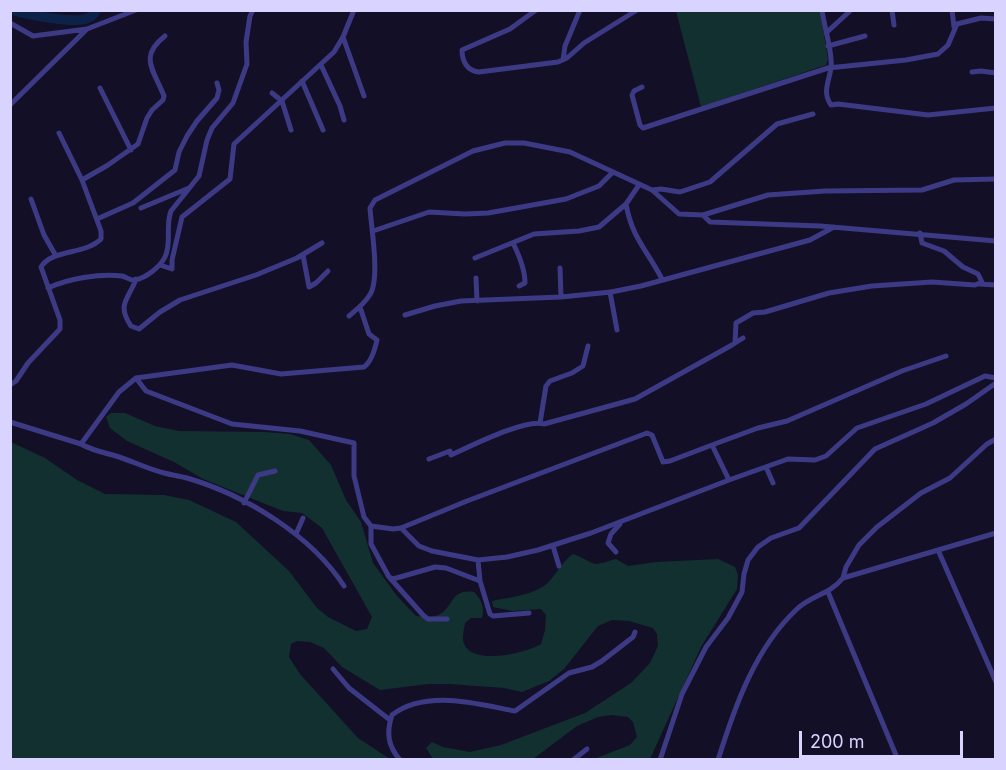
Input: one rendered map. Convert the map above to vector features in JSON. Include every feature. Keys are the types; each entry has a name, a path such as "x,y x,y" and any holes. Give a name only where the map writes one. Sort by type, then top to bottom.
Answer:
{"street":[{"path":"10,23 33,36 87,29 136,10"},
{"path":"48,288 81,278 124,276 136,279 144,277 164,260 168,246 169,217 175,204 199,176 212,128 233,103 244,74 247,64 248,27 254,10"},
{"path":"160,265 172,269 182,217 230,179 234,144 334,52 354,10"},
{"path":"536,10 510,28 462,50 464,62 474,72 479,72 563,60 584,43 637,10"},
{"path":"563,60 565,46 580,10"},
{"path":"822,10 831,68 825,86 831,105 928,115 996,108"},
{"path":"826,33 851,10"},
{"path":"892,10 894,24"},
{"path":"642,87 634,91 632,95 640,125 643,128 831,68 938,54 948,45 954,27 952,10"},
{"path":"954,27 957,24 981,18 996,18"},
{"path":"10,105 87,29"},
{"path":"82,180 138,144 152,110 164,100 152,68 150,54 152,47 165,36"},
{"path":"828,46 865,36"},
{"path":"343,37 364,96"},
{"path":"321,65 344,120"},
{"path":"972,72 981,70 996,73"},
{"path":"302,81 323,130"},
{"path":"97,219 133,203 175,170 178,152 187,136 217,98 219,90 217,83"},
{"path":"100,87 130,150"},
{"path":"272,93 282,101 291,130"},
{"path":"652,190 680,192 710,182 777,124 813,114"},
{"path":"10,385 16,381 28,363 60,329 61,323 40,267 48,259 87,248 100,241 101,231 97,219 82,180 59,133"},
{"path":"350,316 369,296 374,283 370,208 375,200 486,147 505,143 524,143 570,152 612,174 652,190 679,214 703,215 768,195 825,191 922,190 954,180 996,179"},
{"path":"373,231 429,212 489,213 566,199 599,186 612,174"},
{"path":"475,258 534,234 579,231 599,227 626,204 639,185"},
{"path":"141,208 190,188"},
{"path":"31,199 44,235 56,256"},
{"path":"626,204 639,245 662,279"},
{"path":"703,215 710,222 834,227 996,241"},
{"path":"405,315 449,303 561,297 641,286 810,240 834,227"},
{"path":"920,233 922,243 945,251 963,267 993,285"},
{"path":"136,279 134,286 127,294 124,312 131,326 139,329 180,300 243,280 303,255 322,243"},
{"path":"513,243 525,277 525,282 519,286"},
{"path":"303,255 309,287 328,271"},
{"path":"560,268 561,297"},
{"path":"476,278 477,301"},
{"path":"979,284 982,282 981,278"},
{"path":"735,343 736,323 756,311 765,312 829,293 892,284 932,282 993,285"},
{"path":"610,292 617,330"},
{"path":"84,444 119,392 136,378 232,365 281,374 364,367 375,349 377,340 369,334 360,307"},
{"path":"429,459 450,451 451,455 503,433 635,399 743,338"},
{"path":"540,423 546,386 550,381 572,373 583,366 588,346"},
{"path":"371,526 401,528 648,434 652,435 663,462 670,461 758,428 787,421 902,372 946,356"},
{"path":"401,528 419,546 432,551 478,560 507,557 553,546 788,459 815,460 826,456 857,428 926,404 985,376 996,378"},
{"path":"136,378 146,391 232,424 300,431 354,443 354,476 364,517 371,526 371,544 374,553 392,580 423,615 428,619 447,620"},
{"path":"660,759 682,694 706,647 728,618 742,591 748,560 758,547 771,538 799,528 875,449 933,423 996,383"},
{"path":"10,422 84,444 163,473 210,486 296,534 326,562 344,586"},
{"path":"843,578 846,567 859,545 877,527 921,493 950,478 987,444 996,439"},
{"path":"712,445 729,480"},
{"path":"766,467 773,483"},
{"path":"244,503 258,475 275,471"},
{"path":"296,534 303,518"},
{"path":"616,552 608,543 608,539 624,521"},
{"path":"718,759 740,698 769,640 802,604 828,592 843,578 996,533"},
{"path":"553,546 558,566"},
{"path":"938,550 996,682"},
{"path":"478,560 480,581 487,609 493,616 529,613"},
{"path":"392,580 435,567 446,568 480,581"},
{"path":"828,592 898,759"},
{"path":"400,759 390,746 388,735 392,715 402,708 435,701 464,702 515,711 569,674 592,667 602,661 633,637 635,632"},
{"path":"333,669 349,688 390,720"},
{"path":"573,759 587,749"}],"green space":[{"path":"676,11 820,11 828,59 826,65 701,107"},
{"path":"111,413 125,413 155,426 179,431 265,432 290,434 309,440 331,465 346,500 361,522 373,563 397,596 416,616 434,617 442,613 460,593 474,592 483,607 483,614 482,618 471,618 465,623 463,637 465,646 471,652 479,655 502,656 541,644 546,615 541,609 512,611 493,607 492,601 525,594 544,586 573,554 594,564 616,559 628,566 718,559 735,567 738,575 737,589 701,647 650,759 594,759 630,745 637,737 633,722 628,717 611,715 598,717 577,726 533,759 433,759 426,748 432,742 443,747 470,752 501,745 585,713 631,683 650,663 658,646 657,634 653,628 629,621 612,620 598,626 564,669 549,681 522,692 504,688 450,684 428,684 380,690 342,667 324,648 310,642 297,641 291,644 289,657 300,674 358,738 390,759 11,760 11,442 45,458 77,480 105,494 164,495 189,500 236,522 289,571 317,608 328,617 356,631 367,629 372,617 322,528 302,513 283,511 203,479 174,462 127,441 110,428 106,417"}],"waterway":[{"path":"13,10 70,20 89,18 96,10"}]}
